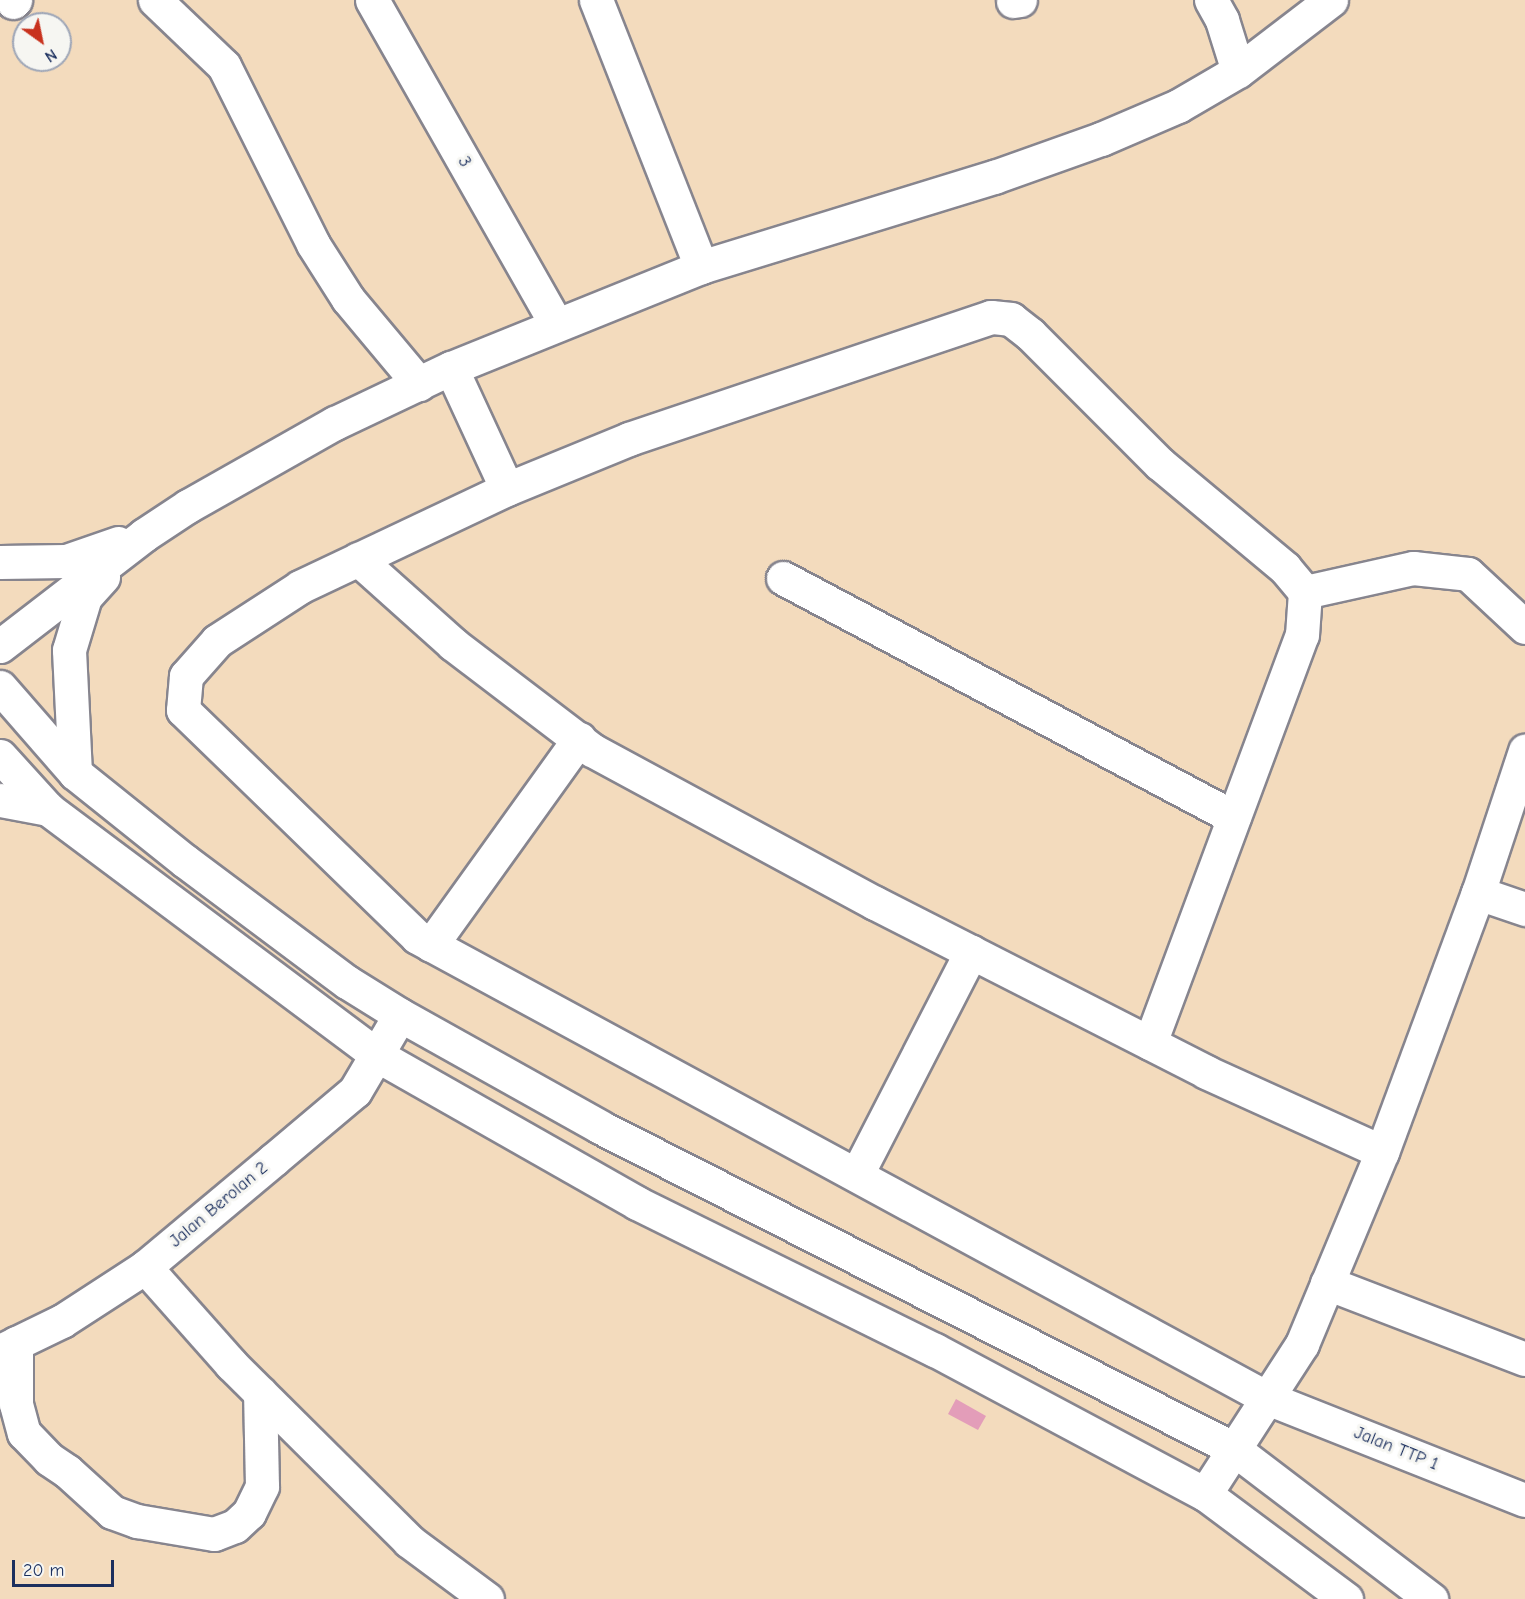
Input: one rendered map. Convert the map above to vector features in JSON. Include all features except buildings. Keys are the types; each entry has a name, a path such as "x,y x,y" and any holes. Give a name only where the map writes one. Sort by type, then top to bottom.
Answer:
{"street":[{"path":"155,0 224,66 313,244 348,299 419,384"},
{"name":"3","path":"372,0 556,324"},
{"path":"596,0 701,267"},
{"path":"1210,0 1222,20 1238,71"},
{"path":"0,646 144,534 188,506 335,423 451,368 701,267 994,177 1101,139 1178,106 1238,71 1331,0"},
{"path":"1150,1043 1302,635 1305,592 1285,568 1160,464 1011,319 991,317 629,439 507,489 358,558 453,644 602,756 971,952 1206,1072 1383,1152"},
{"path":"451,368 507,489"},
{"path":"0,562 66,561 144,534"},
{"path":"75,772 69,650 85,597 144,534"},
{"name":"Jalan TTP 1","path":"358,558 300,587 217,641 186,676 183,710 417,937 1267,1398 1525,1500"},
{"path":"1305,592 1413,568 1468,573 1525,627"},
{"path":"783,578 1233,817"},
{"path":"0,687 75,772 194,868 347,982 400,1015 600,1127 1234,1449 1427,1597"},
{"path":"431,945 579,739"},
{"path":"1205,1494 1302,1344 1383,1152 1478,893 1525,751"},
{"path":"0,756 48,809 375,1054 637,1203 935,1350 1205,1494 1346,1599"},
{"path":"0,800 48,809"},
{"path":"1478,893 1525,909"},
{"path":"856,1174 971,952"},
{"name":"Jalan Berolan 2","path":"8,1347 62,1321 145,1267 355,1091 400,1015"},
{"path":"145,1267 260,1393 409,1542 487,1599"},
{"path":"1327,1283 1525,1359"},
{"path":"8,1347 16,1404 24,1433 49,1459 67,1471 112,1512 138,1521 214,1534 235,1526 249,1513 262,1486 260,1393"}]}
